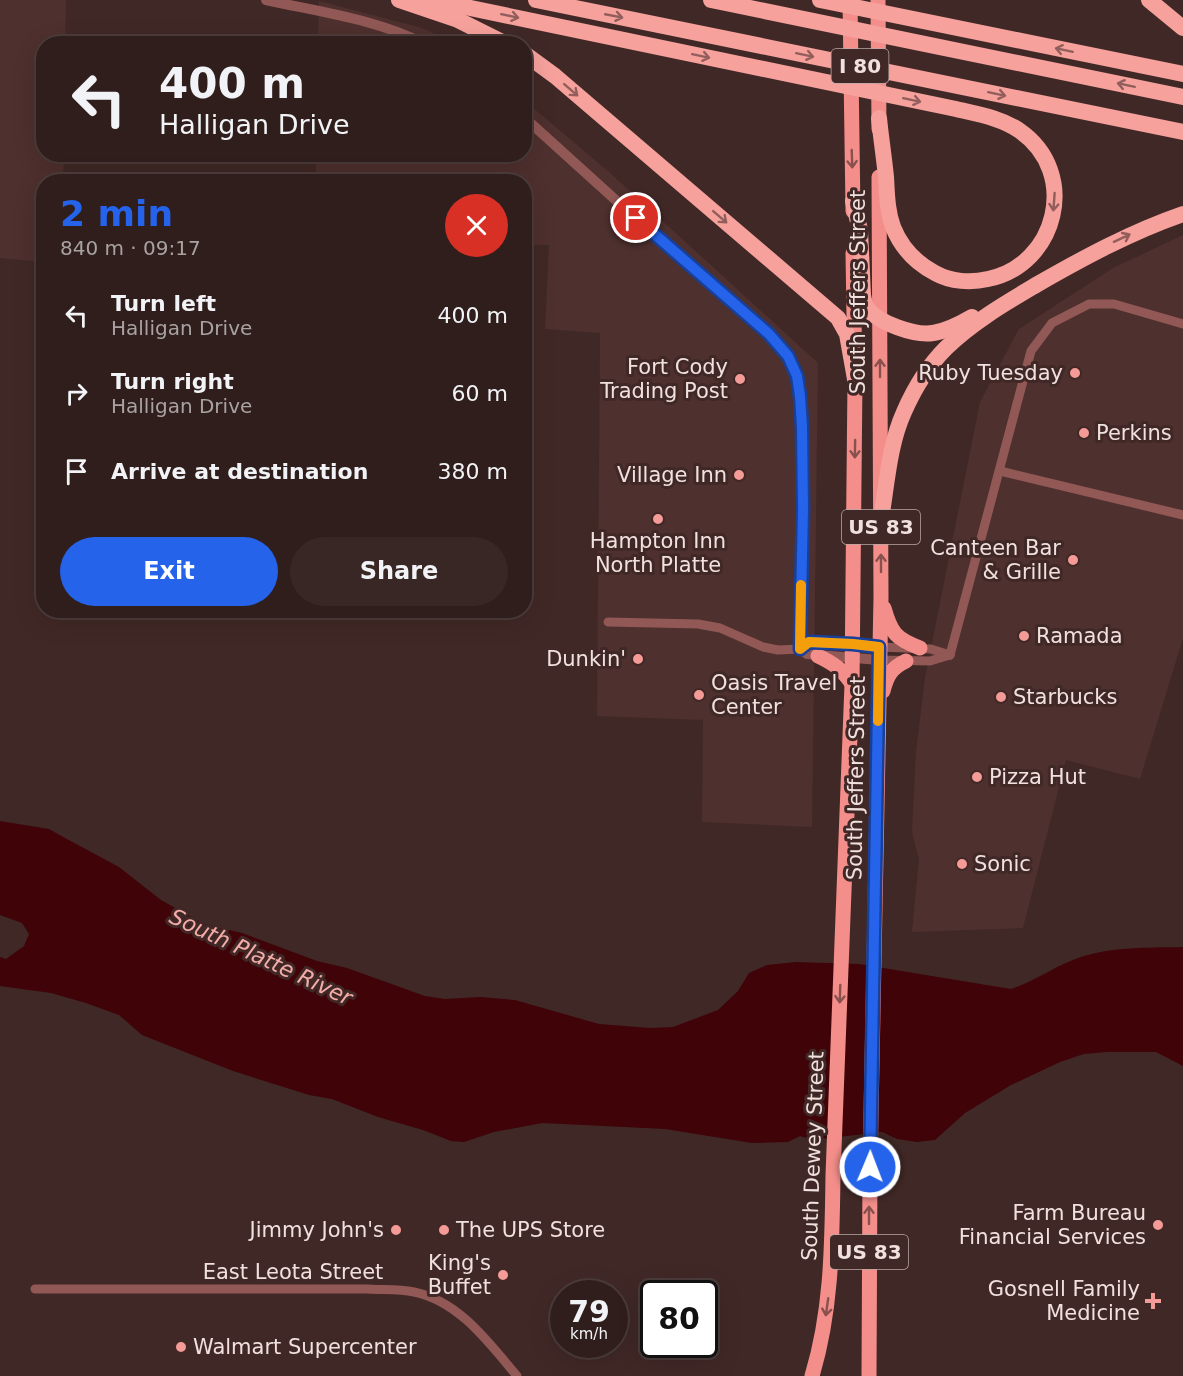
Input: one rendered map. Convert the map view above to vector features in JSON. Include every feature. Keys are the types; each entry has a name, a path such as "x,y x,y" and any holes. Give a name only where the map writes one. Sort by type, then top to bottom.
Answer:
{"highway":[{"path":"399,0 458,20 490,36"},
{"path":"432,0 956,109 1002,122 1020,131 1033,142 1052,178 1055,192 1052,220 1047,233 1033,255 1012,272 981,281 967,282 942,277 922,266 901,242 893,227 887,205 879,118"},
{"name":"I 80","path":"537,0 1183,132"},
{"name":"I 80","path":"711,0 1183,97"},
{"path":"820,0 1183,74"},
{"name":"South Jeffers Street","path":"842,936 853,650 855,379 850,0"},
{"name":"South Jeffers Street","path":"869,1376 870,1167 881,597 878,0"},
{"path":"1149,0 1183,28"},
{"path":"532,59 564,84 838,318 847,334 855,379"},
{"path":"853,201 860,230 865,303 872,313 880,318 912,331 928,333 943,331 1121,238 1183,214"},
{"path":"880,519 899,425 915,391 932,365 945,349 977,321 1070,265"},
{"path":"881,597 886,618 896,636 920,648"},
{"path":"818,656 832,662 852,684"},
{"path":"878,709 887,676 892,669 906,661"},
{"name":"South Dewey Street","path":"812,1376 828,1301 832,1249 842,936"}],"street":[{"path":"266,0 371,24 410,36"},
{"path":"532,124 683,261 769,334 788,356 797,376 802,427 800,649"},
{"path":"950,656 1031,351 1052,323 1089,304 1114,304 1183,324"},
{"path":"1000,471 1183,516"},
{"path":"608,622 698,624 720,628 763,647 778,650 800,649 809,642 879,653 906,661 930,661 950,656"},
{"path":"879,653 920,648 931,649 950,656"},
{"path":"800,649 807,654 818,656 853,650"},
{"name":"East Leota Street","path":"35,1289 368,1289 414,1292 437,1300 461,1315 517,1376"}],"shaded area":[{"path":"0,0 66,0 65,36 36,36 36,162 64,162 63,174 36,174 36,261 0,258"},
{"path":"319,1 422,28 439,36 318,36"},
{"path":"532,107 609,172 818,363 812,827 702,822 703,720 597,716 600,333 545,329 549,245 532,245 532,174 316,174 316,162 532,162"},
{"path":"1183,235 1183,638 1140,779 1066,760 1023,928 912,932 919,860 912,832 916,752 925,678 980,402 1019,329 1113,268"}],"water":[{"name":"South Platte River","path":"0,821 49,829 119,867 161,900 204,924 242,933 317,961 347,968 425,996 445,999 480,997 515,1000 599,1024 650,1028 673,1027 718,1010 738,991 749,973 767,965 796,962 859,964 1011,989 1086,955 1127,949 1183,947 1183,1066 1156,1052 1084,1054 1060,1062 1011,1085 965,1113 935,1140 917,1142 897,1139 882,1132 812,1140 800,1136 788,1142 752,1143 665,1129 542,1123 494,1132 464,1142 451,1141 332,1099 309,1095 233,1071 142,1035 119,1015 86,1003 51,993 0,986 0,957 6,959 24,946 29,934 22,923 0,915"}],"slow traffic":[{"path":"801,585 800,649 809,642 879,647 878,721"}],"place":[{"name":"Ruby Tuesday","path":"1075,373"},
{"name":"Fort Cody Trading Post","path":"740,379"},
{"name":"Perkins","path":"1084,433"},
{"name":"Village Inn","path":"739,475"},
{"name":"Hampton Inn North Platte","path":"658,519"},
{"name":"Canteen Bar & Grille","path":"1073,560"},
{"name":"Ramada","path":"1024,636"},
{"name":"Dunkin'","path":"638,659"},
{"name":"Oasis Travel Center","path":"699,695"},
{"name":"Starbucks","path":"1001,697"},
{"name":"Pizza Hut","path":"977,777"},
{"name":"Sonic","path":"962,864"},
{"name":"Farm Bureau Financial Services","path":"1158,1225"},
{"name":"Jimmy John's","path":"396,1230"},
{"name":"The UPS Store","path":"444,1230"},
{"name":"King's Buffet","path":"503,1275"},
{"name":"Gosnell Family Medicine","path":"1153,1301"},
{"name":"Walmart Supercenter","path":"181,1347"}],"route":[{"path":"636,218 769,334 788,356 797,376 802,427 803,509 800,649 809,642 879,647 870,1167"}]}
